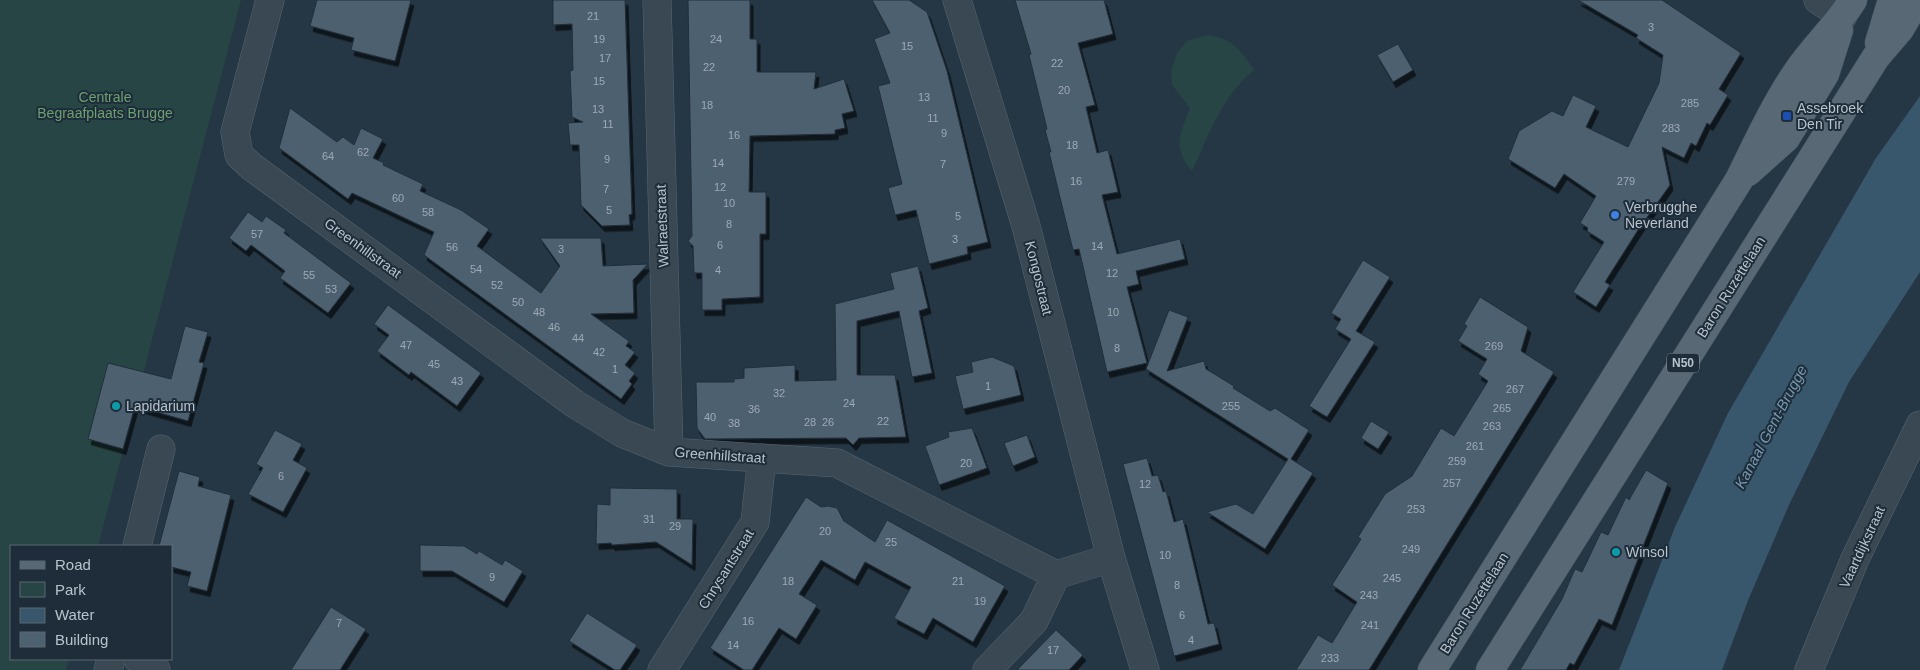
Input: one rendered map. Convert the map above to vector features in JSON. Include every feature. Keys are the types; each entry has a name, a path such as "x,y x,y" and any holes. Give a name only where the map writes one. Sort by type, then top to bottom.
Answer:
{"main road":[{"name":"Baron Ruzettelaan","path":"1876,56 1892,0"},
{"name":"Baron Ruzettelaan","path":"1490,670 1876,56 1900,29 1917,0"},
{"name":"Baron Ruzettelaan","path":"1432,670 1739,180 1764,127 1797,71 1848,8"}],"street":[{"name":"Greenhillstraat","path":"270,0 235,132 240,155 252,167 575,404 622,433 669,452 837,463 1056,575"},
{"name":"Walraetstraat","path":"657,0 669,452"},
{"name":"Kongostraat","path":"958,0 1026,226 1111,558"},
{"path":"1818,0 1848,8"},
{"name":"Vaartdijkstraat","path":"1809,670 1855,559 1920,425"},
{"path":"137,545 161,449"},
{"name":"Chrysantstraat","path":"662,670 755,522 762,458"},
{"path":"987,670 1034,622 1056,575 1111,558 1145,670"},
{"path":"140,660 156,670"}],"green space":[{"name":"Centrale Begraafplaats Brugge","path":"0,0 241,0 98,545 10,545 10,660 69,660 66,670 0,670"},
{"path":"1208,35 1230,42 1244,56 1254,70 1233,92 1217,117 1192,171 1186,163 1180,148 1181,133 1190,108 1172,85 1171,71 1177,53 1187,41"}],"water":[{"name":"Kanaal Gent-Brugge","path":"1920,96 1920,272 1849,382 1789,505 1749,598 1722,670 1619,670 1675,527 1728,413 1876,158"}],"building":[{"path":"317,0 411,0 395,61 351,50 354,38 310,26"},
{"path":"553,0 625,0 632,214 629,215 630,225 602,226 581,205 579,145 570,145 568,123 583,122 572,117 570,71 573,70 572,24 553,25"},
{"path":"688,0 750,0 750,39 757,39 757,72 816,72 814,89 844,79 854,111 842,114 845,128 835,130 835,134 750,136 749,192 766,192 766,234 760,234 760,297 722,299 722,310 702,310 702,273 694,273 693,246 688,241 692,236"},
{"path":"872,0 909,0 927,12 947,71 988,242 967,247 968,254 929,264 916,210 895,215 888,188 902,184 878,86 890,83 874,39 890,33"},
{"path":"1015,0 1104,0 1113,34 1078,43 1095,105 1086,107 1097,153 1108,150 1118,192 1102,195 1117,254 1180,239 1185,259 1136,271 1139,284 1127,287 1147,363 1107,372 1079,249 1073,250 1064,214 1049,152 1051,152 1045,130 1047,129 1029,55 1031,54"},
{"path":"1578,0 1662,0 1741,53 1719,89 1728,95 1710,125 1707,123 1696,146 1691,143 1684,158 1662,147 1670,185 1638,230 1605,282 1610,285 1596,307 1573,292 1604,242 1587,231 1588,228 1580,223 1596,196 1564,174 1555,188 1508,159 1519,131 1552,111 1563,116 1573,95 1596,106 1586,127 1628,147 1659,83 1663,55 1636,38 1638,35"},
{"path":"1398,44 1413,70 1393,82 1377,55"},
{"path":"290,108 337,142 343,137 354,145 361,128 383,139 373,158 384,163 383,165 423,184 420,191 461,210 489,229 477,246 541,293 560,266 540,238 601,238 603,266 648,264 633,280 634,313 591,314 629,341 626,346 635,352 625,365 635,373 629,381 632,384 621,399 424,255 434,232 352,193 348,199 279,148"},
{"path":"248,212 262,222 266,216 286,230 284,233 351,283 328,313 280,278 285,271 251,245 246,251 229,238"},
{"path":"1363,260 1390,277 1356,331 1375,342 1327,417 1309,406 1351,339 1335,329 1341,319 1331,313"},
{"path":"918,266 928,308 919,311 932,373 912,377 899,311 857,321 857,375 895,375 906,437 859,438 853,445 846,438 705,439 697,428 696,382 734,382 734,379 744,378 744,368 795,365 795,381 836,380 835,304 894,289 890,273"},
{"path":"1480,297 1528,327 1521,351 1554,372 1369,670 1296,670 1318,635 1332,643 1357,602 1332,585 1361,539 1358,537 1385,494 1412,476 1441,428 1454,436 1488,381 1478,374 1487,359 1458,341 1467,326 1464,324"},
{"path":"388,305 481,373 457,406 411,372 409,375 377,351 389,335 374,324"},
{"path":"1169,310 1188,317 1167,371 1204,361 1206,369 1234,386 1233,388 1270,411 1275,408 1309,430 1291,459 1313,473 1265,549 1207,512 1236,504 1253,514 1288,459 1146,369"},
{"path":"185,326 208,332 199,362 204,363 188,421 135,406 123,449 88,439 108,363 171,379"},
{"path":"992,357 1014,366 1021,395 963,409 955,376 973,372 971,362"},
{"path":"1371,421 1389,432 1378,449 1361,438"},
{"path":"972,428 987,468 939,485 925,446 949,437 948,432"},
{"path":"275,430 302,444 293,460 307,468 283,512 248,494 263,468 256,464"},
{"path":"1027,435 1035,457 1013,466 1004,443"},
{"path":"1147,458 1152,476 1158,475 1163,492 1166,491 1174,522 1183,519 1208,624 1214,623 1219,644 1174,656 1123,464"},
{"name":"Winsol","path":"1646,470 1668,483 1612,625 1599,619 1574,665 1570,663 1566,670 1520,670 1562,599 1575,569 1582,572 1601,532 1608,535 1626,497 1629,500"},
{"path":"179,471 200,477 198,486 231,495 207,591 187,586 191,572 172,567 172,545 159,545"},
{"path":"610,488 677,489 677,519 693,519 692,565 656,542 612,545 611,543 596,544 597,504 610,505"},
{"path":"806,497 821,507 837,508 844,521 875,542 887,520 1005,586 973,642 933,618 924,634 894,618 911,587 865,562 855,580 821,560 799,594 817,605 796,639 779,628 752,670 744,670 710,648"},
{"path":"420,545 464,546 477,554 479,551 502,565 505,560 523,571 504,602 452,571 420,571"},
{"path":"331,607 366,629 340,670 291,670"},
{"path":"587,613 637,645 620,670 615,670 569,641"},
{"path":"1056,630 1083,655 1069,670 1017,670"}],"place":[{"name":"Assebroek Den Tir","path":"1787,116"},
{"name":"Verbrugghe Neverland","path":"1615,215"},
{"name":"Lapidarium","path":"116,406"},
{"name":"Winsol","path":"1616,552"}]}
